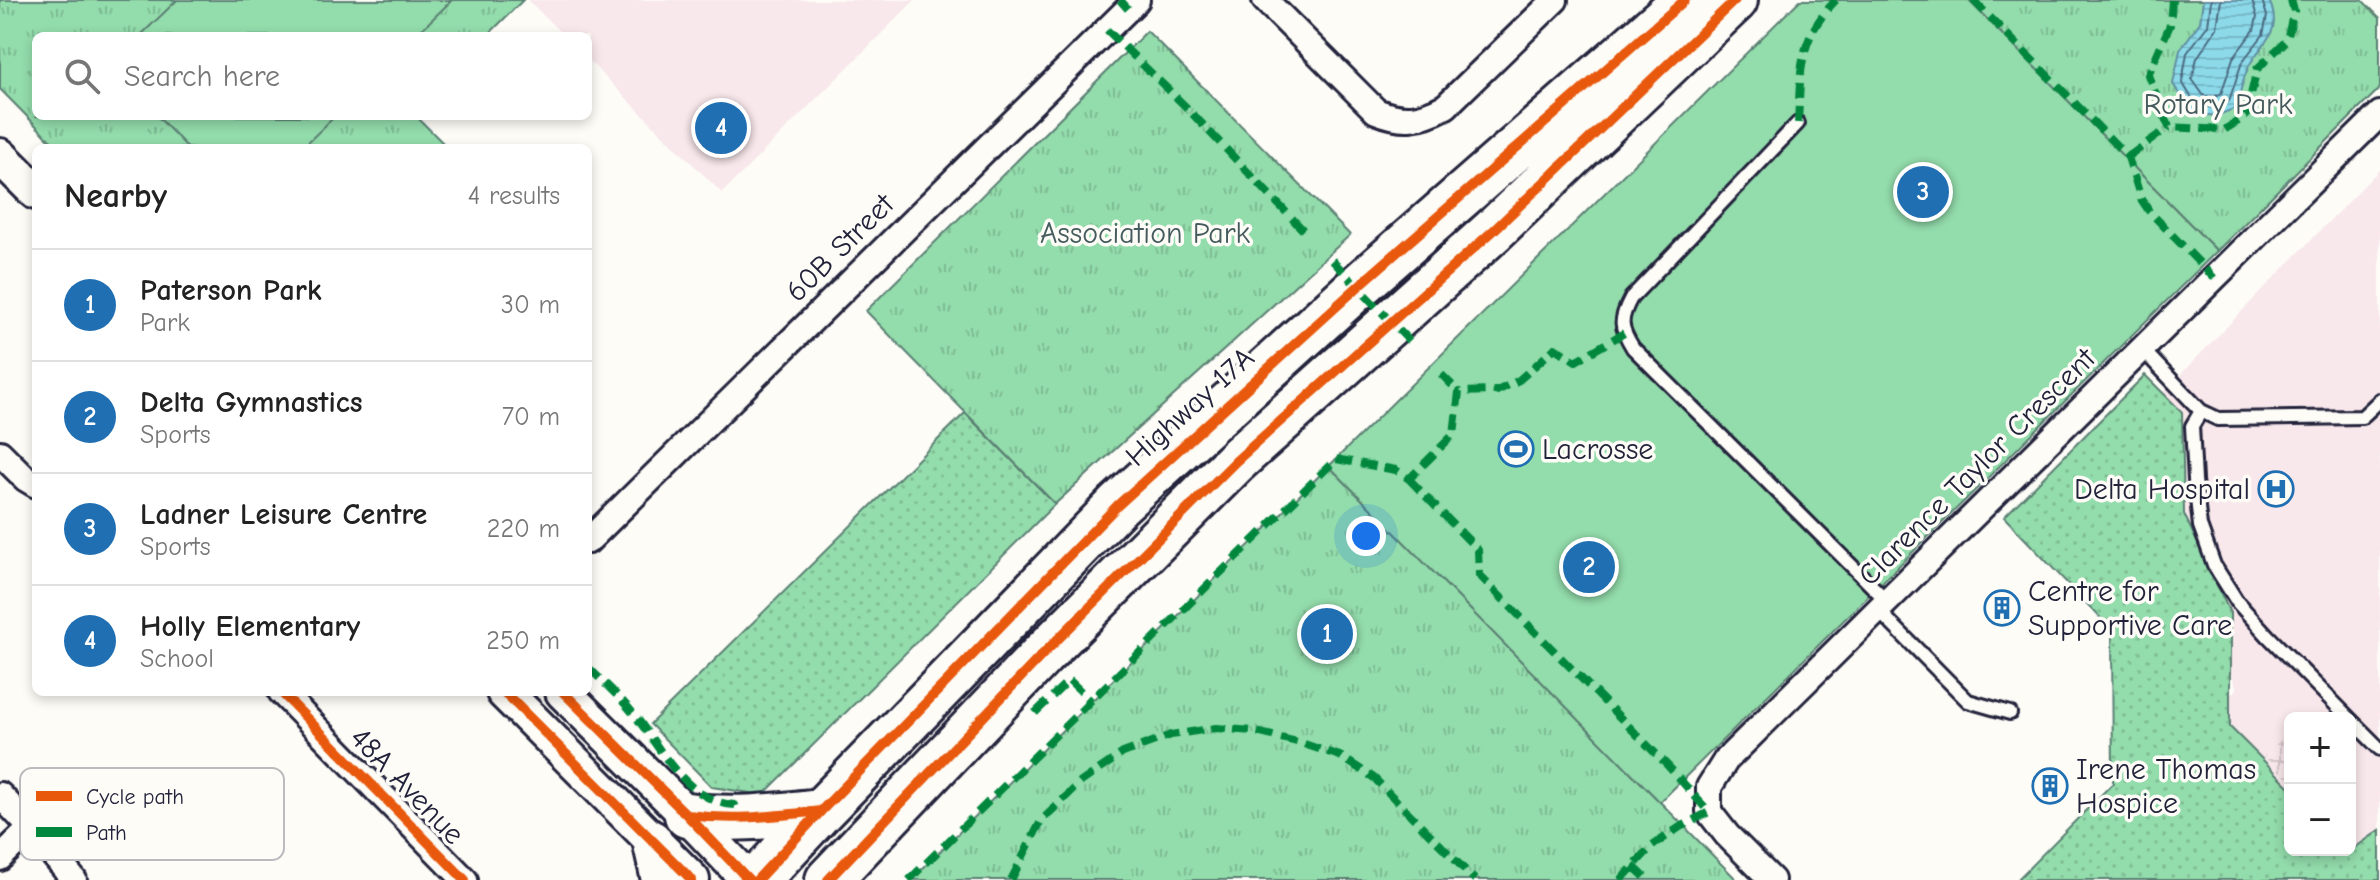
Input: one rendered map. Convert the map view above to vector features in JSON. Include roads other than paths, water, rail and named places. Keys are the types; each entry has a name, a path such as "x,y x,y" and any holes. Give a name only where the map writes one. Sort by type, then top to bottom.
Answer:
{"highway":[{"name":"Highway 17A","path":"757,880 1118,505 1362,283 1685,0"},
{"path":"846,870 1042,655 1236,461 1493,231 1735,0"},
{"path":"687,815 742,819 821,811"}],"main road":[{"path":"0,156 32,188"},
{"path":"508,696 692,880"},
{"path":"567,696 749,880"},
{"path":"652,840 661,880"}],"street":[{"name":"60B Street","path":"592,537 1137,0"},
{"path":"1265,0 1376,111 1394,118 1430,115 1446,106 1555,0"},
{"name":"Clarence Taylor Crescent","path":"1772,880 1727,835 1709,812 1709,787 1726,760 2380,114"},
{"path":"0,453 32,483"},
{"name":"48A Avenue","path":"285,696 465,880"},
{"path":"0,795 20,816"},
{"path":"0,858 20,839"},
{"path":"57,860 74,880"}],"lane":[{"path":"1798,123 1631,298 1621,316 1624,333 1633,348 1883,606 1968,701 2010,713"},
{"path":"2142,349 2201,411 2218,419 2362,417 2380,400"},
{"path":"2201,411 2192,426 2195,480 2200,526 2214,565 2238,603 2344,712"},
{"path":"2356,724 2380,749"}],"water":[{"path":"2203,0 2269,0 2273,11 2273,28 2248,69 2236,108 2216,116 2192,113 2173,84 2180,50 2200,22"}],"place":[{"name":"Holly Elementary","path":"721,128"},
{"name":"Ladner Leisure Centre","path":"1923,192"},
{"name":"Lacrosse","path":"1516,449"},
{"name":"Delta Hospital","path":"2276,489"},
{"name":"Delta Gymnastics","path":"1589,567"},
{"name":"Centre for Supportive Care","path":"2002,608"},
{"name":"Paterson Park","path":"1327,634"},
{"name":"Irene Thomas Hospice","path":"2050,786"}],"park label":[{"name":"Rotary Park","path":"2218,104"},
{"name":"Association Park","path":"1145,233"}]}
